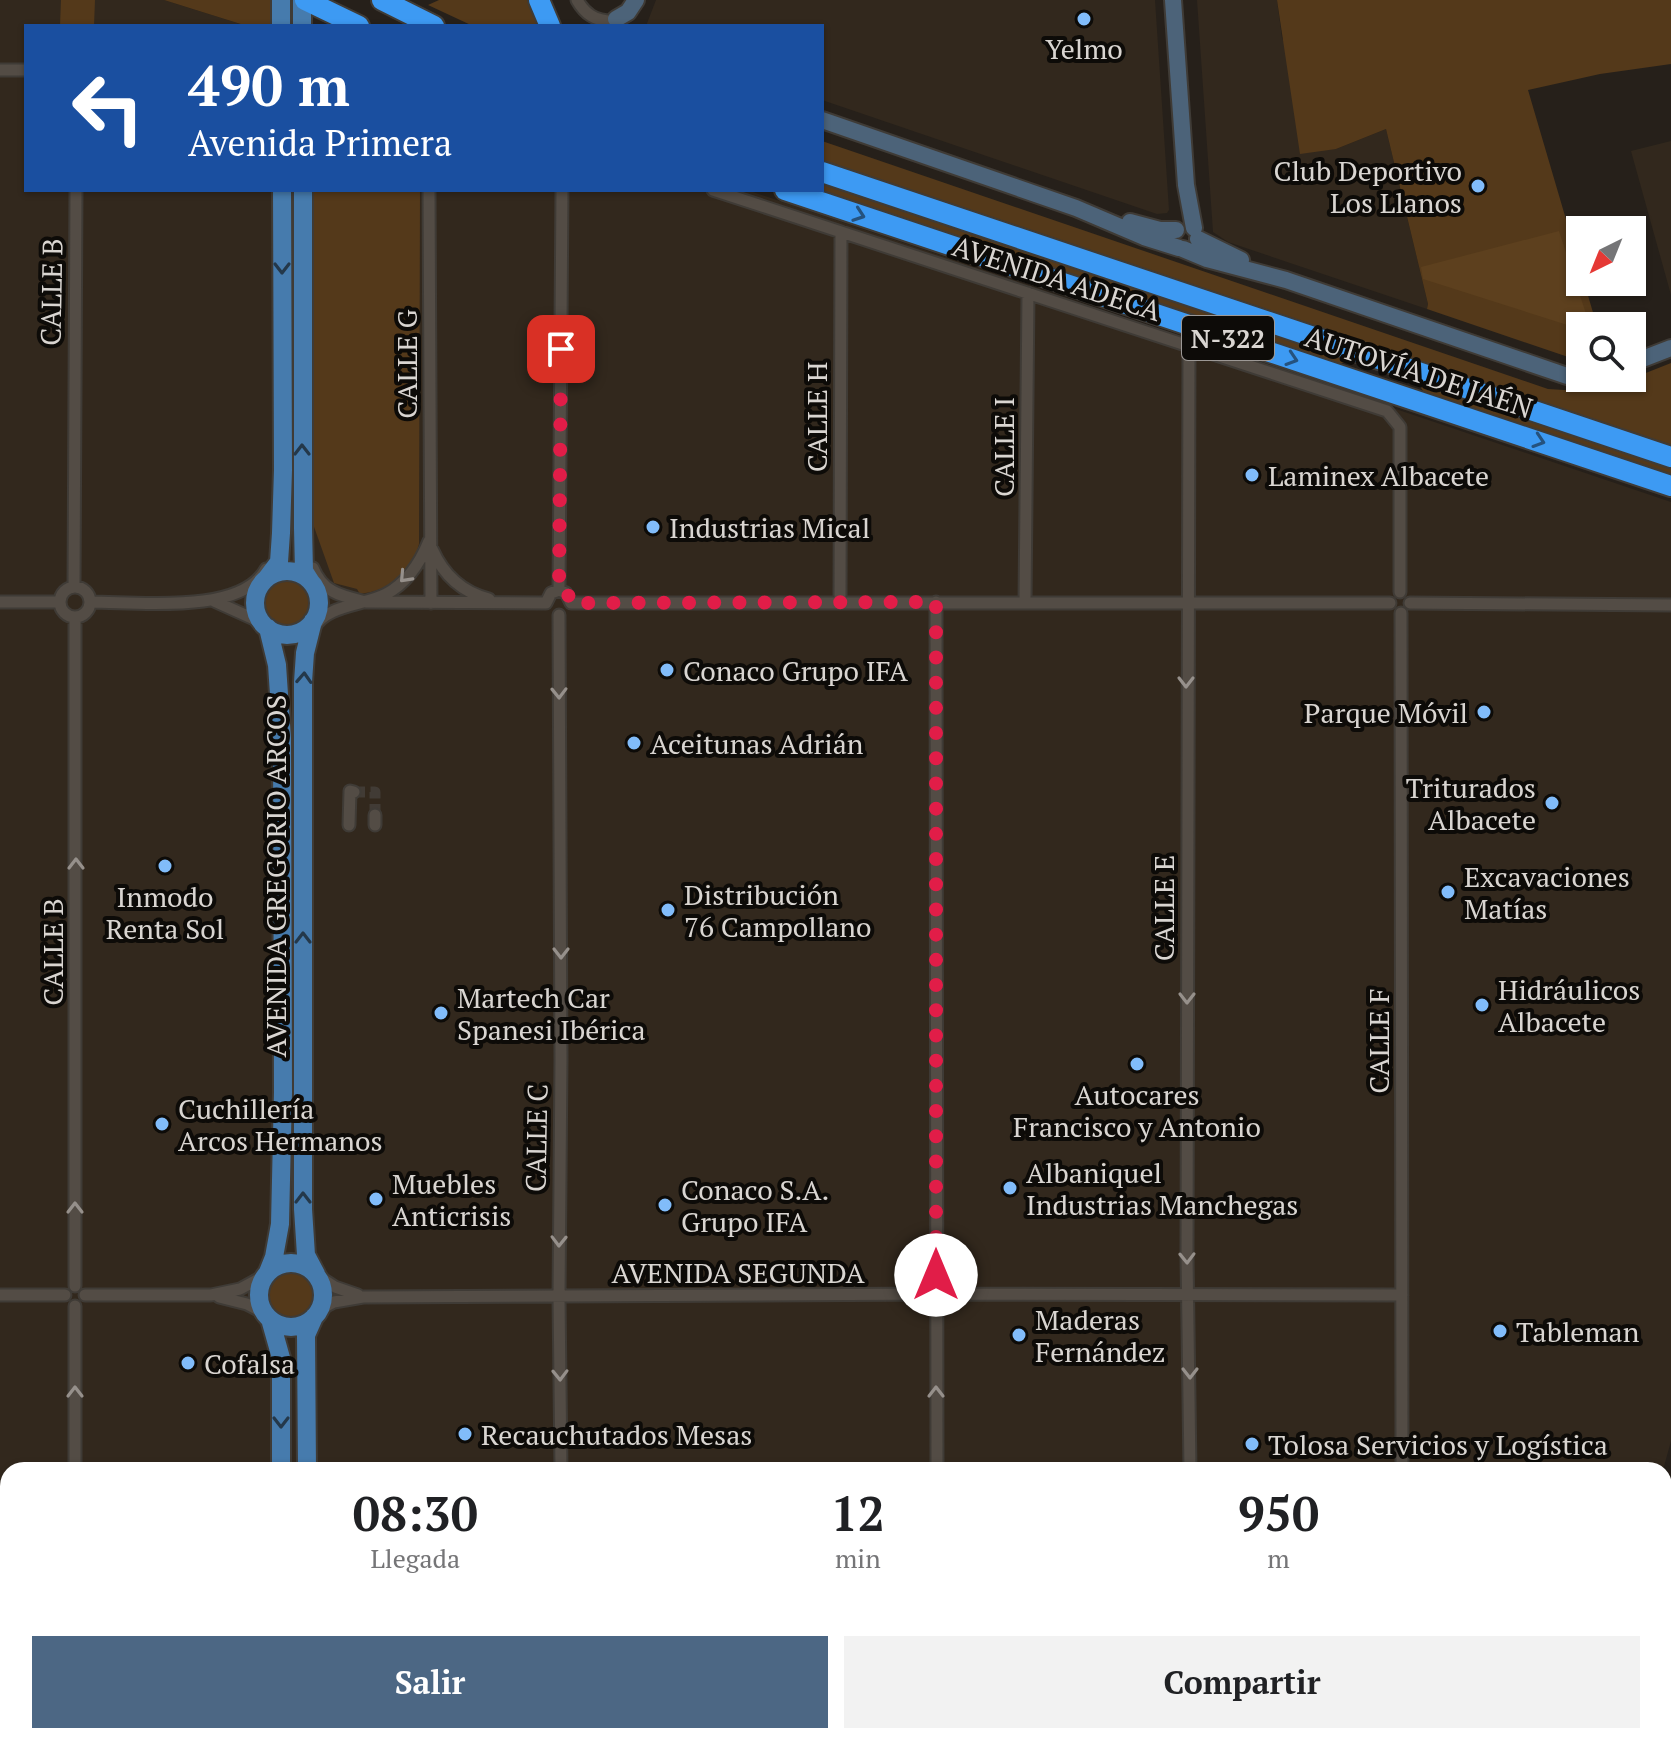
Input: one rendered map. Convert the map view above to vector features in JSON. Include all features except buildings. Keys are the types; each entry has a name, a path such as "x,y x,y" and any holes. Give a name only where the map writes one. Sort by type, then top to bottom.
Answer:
{"highway":[{"path":"304,0 355,24"},
{"path":"321,0 369,24"},
{"path":"382,0 430,24"},
{"path":"539,0 549,24"},
{"name":"AUTOVÍA DE JAÉN","path":"824,173 1671,457"},
{"name":"AUTOVÍA DE JAÉN","path":"791,192 1671,486"}],"main road":[{"path":"281,0 281,24"},
{"path":"302,24 304,0"},
{"path":"282,192 283,470 279,562 259,584 255,605 265,626 280,634 304,630 319,618 317,586 304,571 303,192"},
{"path":"259,584 287,571 298,573 317,586"},
{"name":"AVENIDA GREGORIO ARCOS","path":"317,1275 306,1255 303,1209 303,682 307,643 319,618"},
{"name":"AVENIDA GREGORIO ARCOS","path":"265,626 277,665 282,738 283,1092 280,1224 267,1274"},
{"path":"281,1462 281,1358 259,1296 267,1274 277,1265 287,1263 297,1263 317,1275 323,1292 306,1335 307,1462"},
{"path":"268,1316 282,1326 292,1327 303,1325 316,1314"}],"street":[{"path":"577,0 586,13 596,19 619,24 635,2"},
{"path":"1173,0 1187,231 1191,249 1181,249"},
{"path":"0,70 24,70"},
{"path":"824,121 1086,212 1144,237 1217,262 1286,280 1566,376"},
{"name":"CALLE B","path":"74,587 76,192"},
{"name":"CALLE G","path":"429,192 431,603"},
{"path":"559,590 562,192"},
{"name":"AVENIDA ADECA","path":"719,192 1387,411 1400,427 1400,592"},
{"path":"1086,212 1160,230 1187,231 1286,280"},
{"name":"CALLE H","path":"840,602 841,232"},
{"name":"CALLE I","path":"1025,602 1028,293"},
{"name":"CALLE E","path":"1189,346 1186,604 1190,1462"},
{"path":"1646,358 1671,348"},
{"path":"430,540 444,570 457,584 479,597 509,603"},
{"name":"CALLE G","path":"366,602 388,593 407,578 430,540"},
{"path":"91,602 214,601 259,584"},
{"path":"317,586 366,602 546,603"},
{"path":"74,587 84,590 91,602 87,613 75,618 64,614 60,602 64,591 74,587"},
{"path":"546,603 550,612 559,615 567,612 571,603 569,596 559,590"},
{"path":"546,603 551,593 559,590"},
{"path":"1400,592 1408,596 1410,603 1408,609 1401,613 1394,611 1390,603 1393,595 1400,592"},
{"path":"214,601 265,626"},
{"path":"0,602 60,602"},
{"path":"319,618 366,602"},
{"path":"936,602 937,1462"},
{"path":"571,603 1390,603"},
{"path":"1410,603 1671,605"},
{"name":"CALLE F","path":"1401,613 1402,1462"},
{"name":"CALLE C","path":"559,615 561,1462"},
{"name":"CALLE B","path":"75,618 75,1286"},
{"path":"349,825 350,791 354,792"},
{"path":"85,1295 211,1295 240,1289 267,1274"},
{"name":"AVENIDA SEGUNDA","path":"317,1275 335,1287 363,1297"},
{"path":"75,1286 82,1288 85,1295 84,1301 75,1306 66,1302 65,1295 68,1288 75,1286"},
{"path":"0,1295 65,1295"},
{"path":"211,1295 247,1304 268,1316"},
{"name":"AVENIDA SEGUNDA","path":"316,1314 334,1302 363,1297 1402,1295"},
{"path":"75,1306 75,1462"}],"shaded area":[{"path":"0,0 164,0 241,24 24,24 24,192 753,192 1671,502 1671,1441 1665,1462 0,1462"},
{"path":"61,0 95,0 94,24 60,24"},
{"path":"164,0 273,0 272,24 241,24"},
{"path":"439,0 529,0 542,24 469,24 428,5"},
{"path":"656,0 1155,0 1169,210 1157,214 824,101 824,24 647,24"},
{"path":"1197,0 1277,0 1282,38 1336,149 1386,129 1427,309 1228,242 1213,232"},
{"name":"Club Deportivo Los Llanos","path":"1277,0 1671,0 1671,64 1600,74 1528,90 1566,219 1566,296 1588,296 1593,312 1566,312 1566,356 1427,309 1386,129 1336,149 1300,154"},
{"path":"1671,141 1671,295 1631,151"},
{"path":"824,142 1548,389 1566,392 1646,392 1646,373 1671,363 1671,445 824,161"},
{"path":"824,181 1340,354 1345,362 1337,365 811,192 824,192"},
{"path":"312,192 420,192 419,544 411,564 398,579 381,589 360,594 357,589 334,583 313,524"},
{"path":"1559,231 1566,252 1566,296 1580,296 1585,312 1566,312 1566,325 1423,279 1421,267"},
{"path":"1429,382 1671,463 1671,476 1426,395 1421,388"},
{"path":"287,577 305,585 313,603 305,621 287,629 269,621 261,603 269,585"},
{"path":"290,1268 308,1276 316,1294 308,1312 290,1320 272,1312 264,1294 272,1276"}],"tunnel":[{"path":"354,792 375,792 375,815"}],"place":[{"name":"Yelmo","path":"1084,19"},
{"name":"Club Deportivo Los Llanos","path":"1478,186"},
{"name":"Laminex Albacete","path":"1252,475"},
{"name":"Industrias Mical","path":"653,527"},
{"name":"Conaco Grupo IFA","path":"667,670"},
{"name":"Parque Móvil","path":"1484,712"},
{"name":"Aceitunas Adrián","path":"634,743"},
{"name":"Triturados Albacete","path":"1552,803"},
{"name":"Inmodo Renta Sol","path":"165,866"},
{"name":"Excavaciones Matías","path":"1448,892"},
{"name":"Distribución 76 Campollano","path":"668,910"},
{"name":"Hidráulicos Albacete","path":"1482,1005"},
{"name":"Martech Car Spanesi Ibérica","path":"441,1013"},
{"name":"Autocares Francisco y Antonio","path":"1137,1064"},
{"name":"Cuchillería Arcos Hermanos","path":"162,1124"},
{"name":"Albaniquel Industrias Manchegas","path":"1010,1188"},
{"name":"Muebles Anticrisis","path":"376,1199"},
{"name":"Conaco S.A. Grupo IFA","path":"665,1205"},
{"name":"Tableman","path":"1500,1331"},
{"name":"Maderas Fernández","path":"1019,1335"},
{"name":"Cofalsa","path":"188,1363"},
{"name":"Recauchutados Mesas","path":"465,1434"},
{"name":"Tolosa Servicios y Logística","path":"1252,1444"}],"route":[{"path":"561,349 559,590 569,596 571,603 936,602 936,1275"}]}
